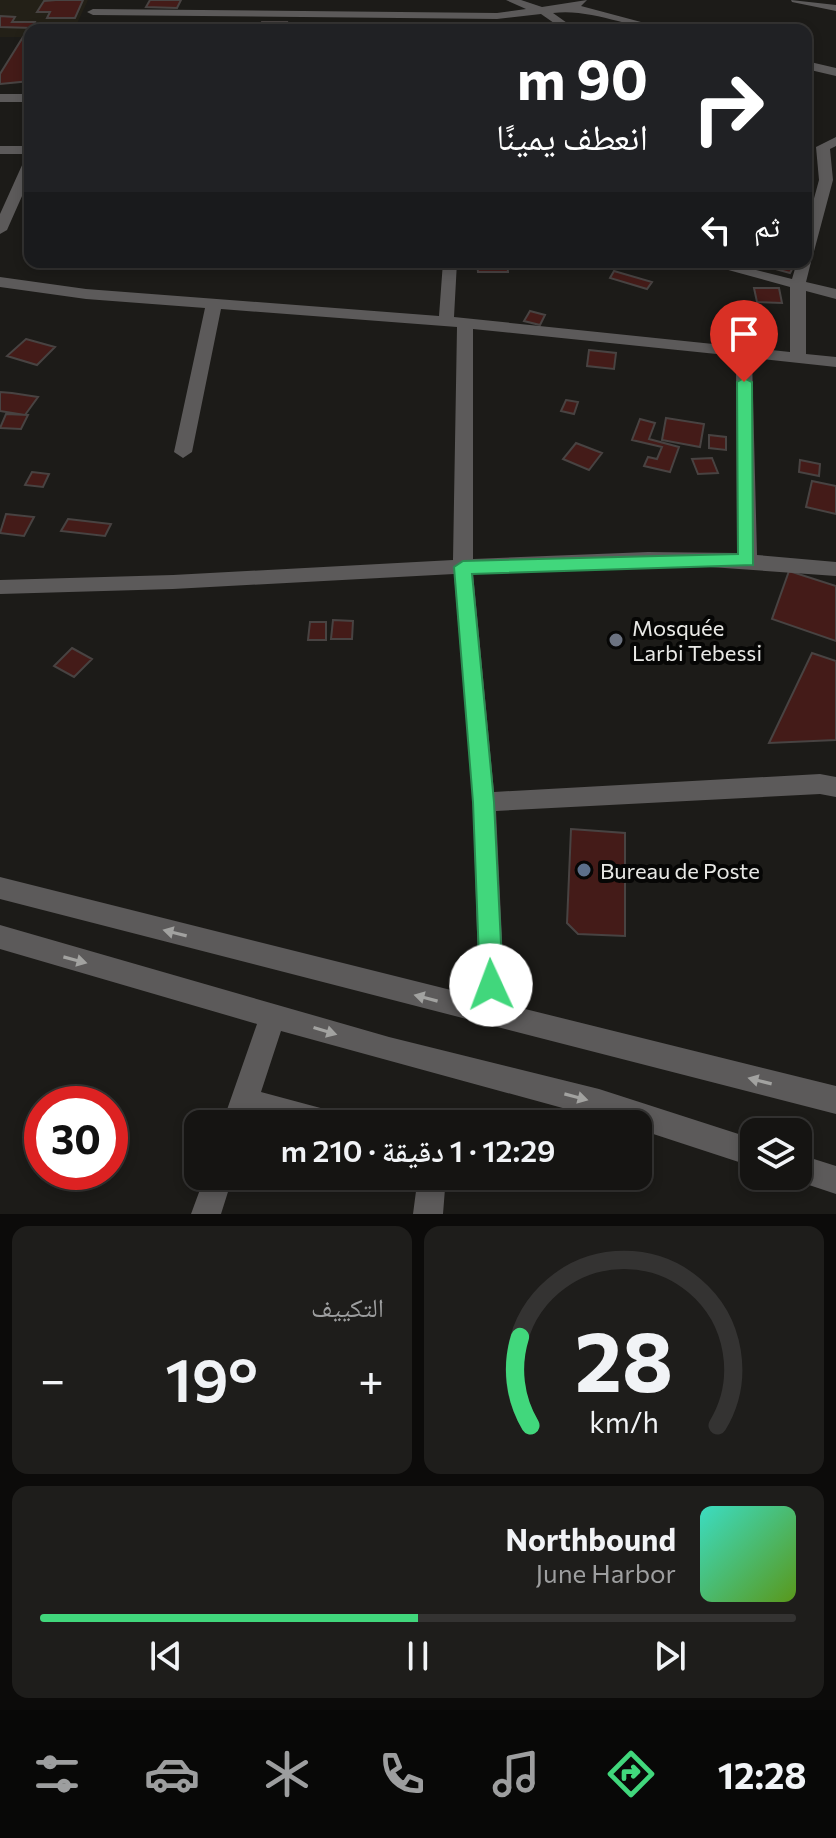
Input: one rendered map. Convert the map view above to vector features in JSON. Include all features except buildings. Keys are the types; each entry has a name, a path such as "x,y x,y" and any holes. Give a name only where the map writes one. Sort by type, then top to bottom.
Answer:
{"street":[{"path":"100,0 91,17 203,13 497,16 544,6 577,4 645,24"},
{"path":"511,0 544,6 564,24"},
{"path":"796,0 836,8"},
{"path":"200,24 203,13"},
{"path":"300,24 302,14"},
{"path":"398,24 399,14"},
{"path":"497,16 498,24"},
{"path":"812,66 836,72"},
{"path":"0,98 24,98"},
{"path":"812,141 832,147 831,181 812,237"},
{"path":"0,150 24,150"},
{"path":"0,230 3,213 24,189"},
{"path":"451,268 456,322 463,567 484,802 493,1015"},
{"path":"730,268 836,294"},
{"path":"798,358 798,285 802,268"},
{"path":"0,282 456,322 836,362"},
{"path":"183,452 214,303"},
{"path":"744,353 747,560"},
{"path":"0,587 463,567 747,560 836,569"},
{"path":"484,802 820,784 836,787"},
{"path":"0,888 836,1100"},
{"path":"0,937 389,1050 599,1103 740,1148"},
{"path":"241,1110 273,1015"},
{"path":"812,1172 836,1180"},
{"path":"206,1214 214,1190"},
{"path":"428,1214 431,1190"}],"shaded area":[{"path":"0,0 88,0 77,24 24,24 24,37 0,37"}],"place":[{"name":"Mosquée Larbi Tebessi","path":"616,640"},
{"name":"Bureau de Poste","path":"584,870"}],"route":[{"path":"491,985 484,802 463,567 525,563 747,560 744,382"}]}
